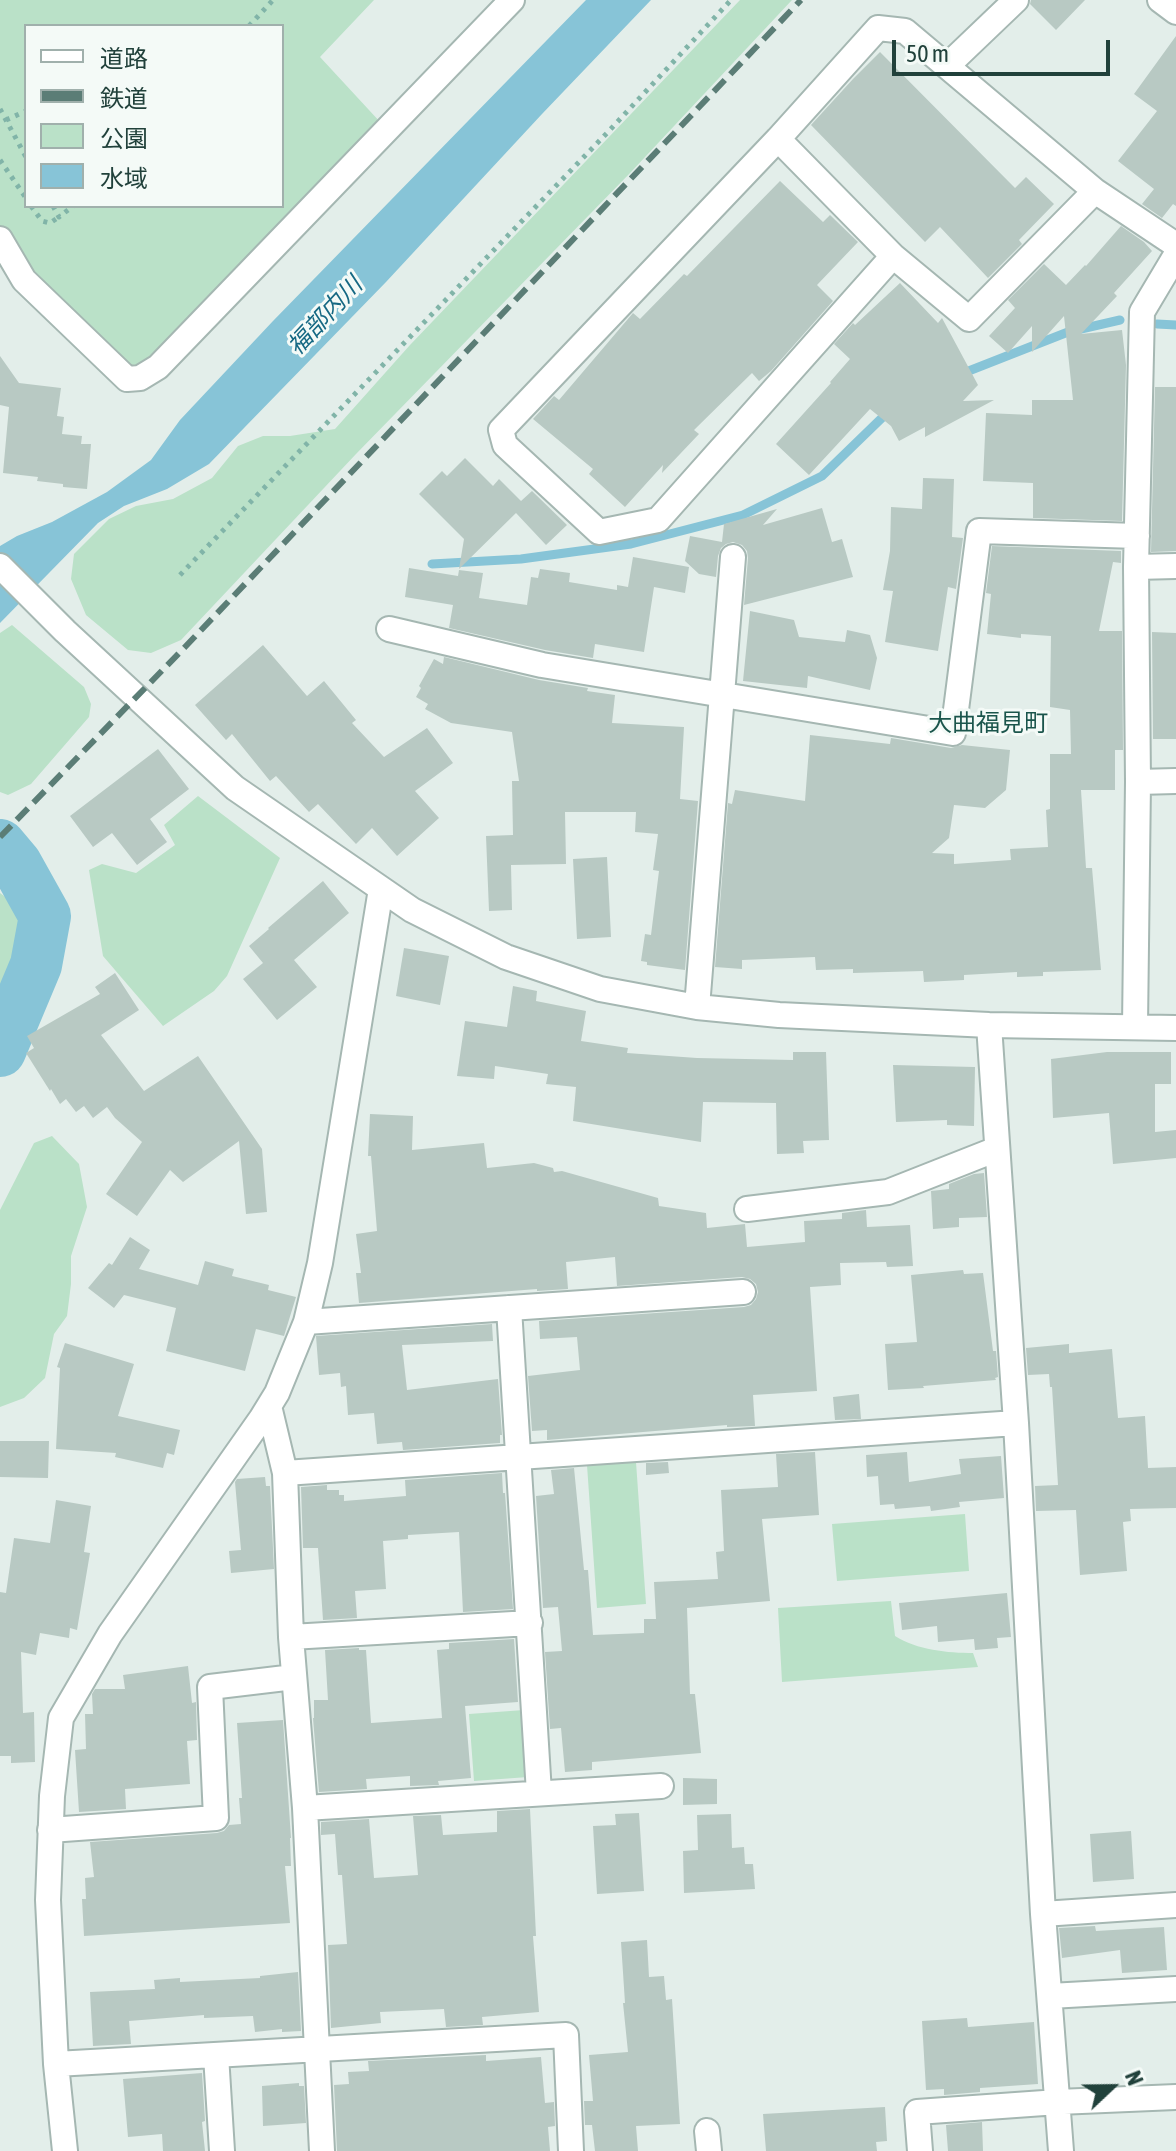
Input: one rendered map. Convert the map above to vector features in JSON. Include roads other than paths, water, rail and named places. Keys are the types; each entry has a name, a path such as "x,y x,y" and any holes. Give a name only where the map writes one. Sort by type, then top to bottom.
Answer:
{"street":[{"path":"0,239 24,280 127,379 140,378 158,367 512,0"},
{"path":"948,65 1016,0"},
{"path":"1160,0 1176,12"},
{"path":"893,256 658,520 599,532 505,445 501,430 778,139 878,28 905,31 1095,191 1176,245"},
{"path":"778,139 893,256 969,319 1095,191"},
{"path":"1135,1026 1138,782 1136,567 1142,312 1176,255"},
{"path":"389,629 542,665 953,733 979,531 1137,536"},
{"path":"697,1007 733,557"},
{"path":"0,566 65,631 235,788 412,910 506,957 600,989 697,1007 779,1015 989,1025 1176,1028"},
{"path":"1136,567 1176,566"},
{"path":"1138,782 1176,781"},
{"path":"65,2151 56,2064 48,1900 52,1796 61,1718 110,1634 242,1449 269,1406 306,1322 320,1263 381,889"},
{"path":"989,1025 1016,1423 1043,1914 1061,2151"},
{"path":"747,1209 888,1192 997,1149"},
{"path":"306,1322 743,1292"},
{"path":"509,1308 539,1793"},
{"path":"269,1406 285,1473 291,1637 305,1808 322,2151"},
{"path":"285,1473 1016,1423"},
{"path":"291,1637 530,1623"},
{"path":"50,1830 216,1818 210,1687 294,1677"},
{"path":"305,1808 661,1786"},
{"path":"1043,1914 1176,1905"},
{"path":"1050,1996 1176,1989"},
{"path":"56,2064 566,2035 571,2151"},
{"path":"216,2055 222,2151"},
{"path":"920,2151 917,2112 1176,2097"}],"water":[{"path":"586,0 651,0 386,282 209,464 167,489 124,506 98,523 0,623 0,546 107,492 151,460 180,420 273,321"}],"waterway":[{"path":"961,374 1068,332 1120,320"},
{"path":"1157,324 1176,325"},
{"path":"432,564 521,559 631,544 743,515 822,476 888,412"},
{"name":"福部内川","path":"0,845 16,864 45,916 36,965 0,1051"}],"railway":[{"path":"0,837 801,0"}],"district":[{"name":"大曲福見町","path":"988,723"}]}
